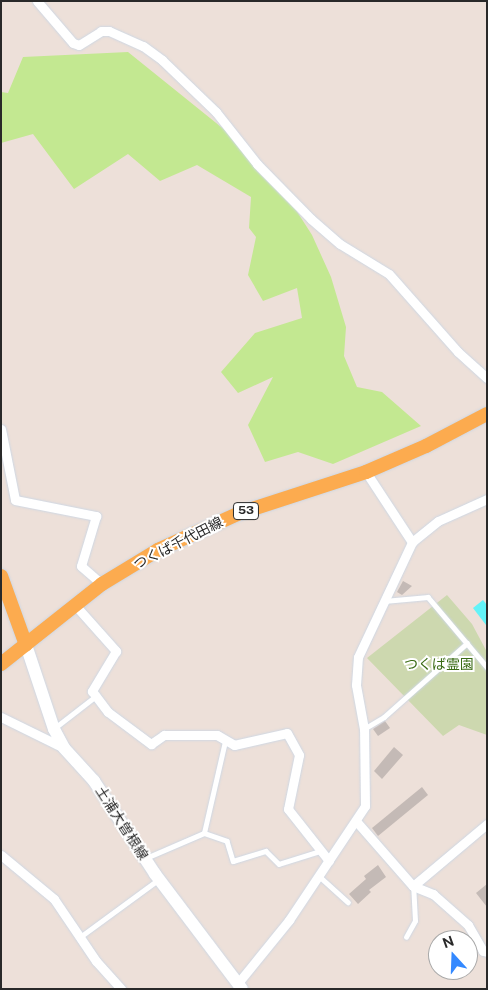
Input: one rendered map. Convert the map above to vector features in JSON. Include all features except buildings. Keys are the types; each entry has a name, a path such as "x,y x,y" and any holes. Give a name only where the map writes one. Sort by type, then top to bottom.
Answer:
{"main road":[{"name":"つくば千代田線","path":"1,664 102,584 158,550 240,513 366,472 426,446 487,414"},
{"path":"1,576 26,645"},
{"name":"土浦大曽根線","path":"26,645 54,729 64,748 94,780 144,859 240,986"}],"street":[{"path":"37,1 73,43 79,45 101,31 109,32 143,46 162,60 216,112 257,164 310,219 340,244 389,274 458,352 487,378"},
{"path":"1,429 16,500 96,516 82,566 102,584"},
{"path":"366,472 412,542"},
{"path":"240,986 289,920 365,806 364,729 356,685 358,657 412,542 438,520 487,498"},
{"path":"75,605 116,651 92,691 108,712 151,744 164,735 217,735 234,745 287,733 299,755 288,809 329,861"},
{"path":"1,717 64,748"},
{"path":"356,822 413,886 433,894 468,925 483,951 487,952"},
{"path":"413,886 487,824"},
{"path":"1,855 54,899 80,937 121,989"}],"lane":[{"path":"384,601 428,597 487,667"},
{"path":"364,729 384,717 467,643"},
{"path":"54,729 96,696"},
{"path":"204,833 225,741"},
{"path":"144,859 204,833 227,842 233,861 266,851 279,864 321,851"},
{"path":"319,876 348,902"},
{"path":"80,937 159,879"},
{"path":"406,937 415,921 413,886"}],"green space":[{"path":"128,52 241,143 257,171 296,210 312,235 331,277 346,327 344,356 357,387 382,392 421,426 333,464 298,452 265,462 248,425 273,377 238,393 221,372 255,333 302,318 297,288 263,301 248,275 256,237 249,228 251,197 197,165 160,181 128,154 74,189 33,134 1,143 1,92 8,93 23,57"},
{"name":"つくば霊園","path":"447,595 472,624 487,652 487,735 459,725 443,736 367,658"}],"water":[{"path":"483,600 487,605 486,625 473,608"}]}
